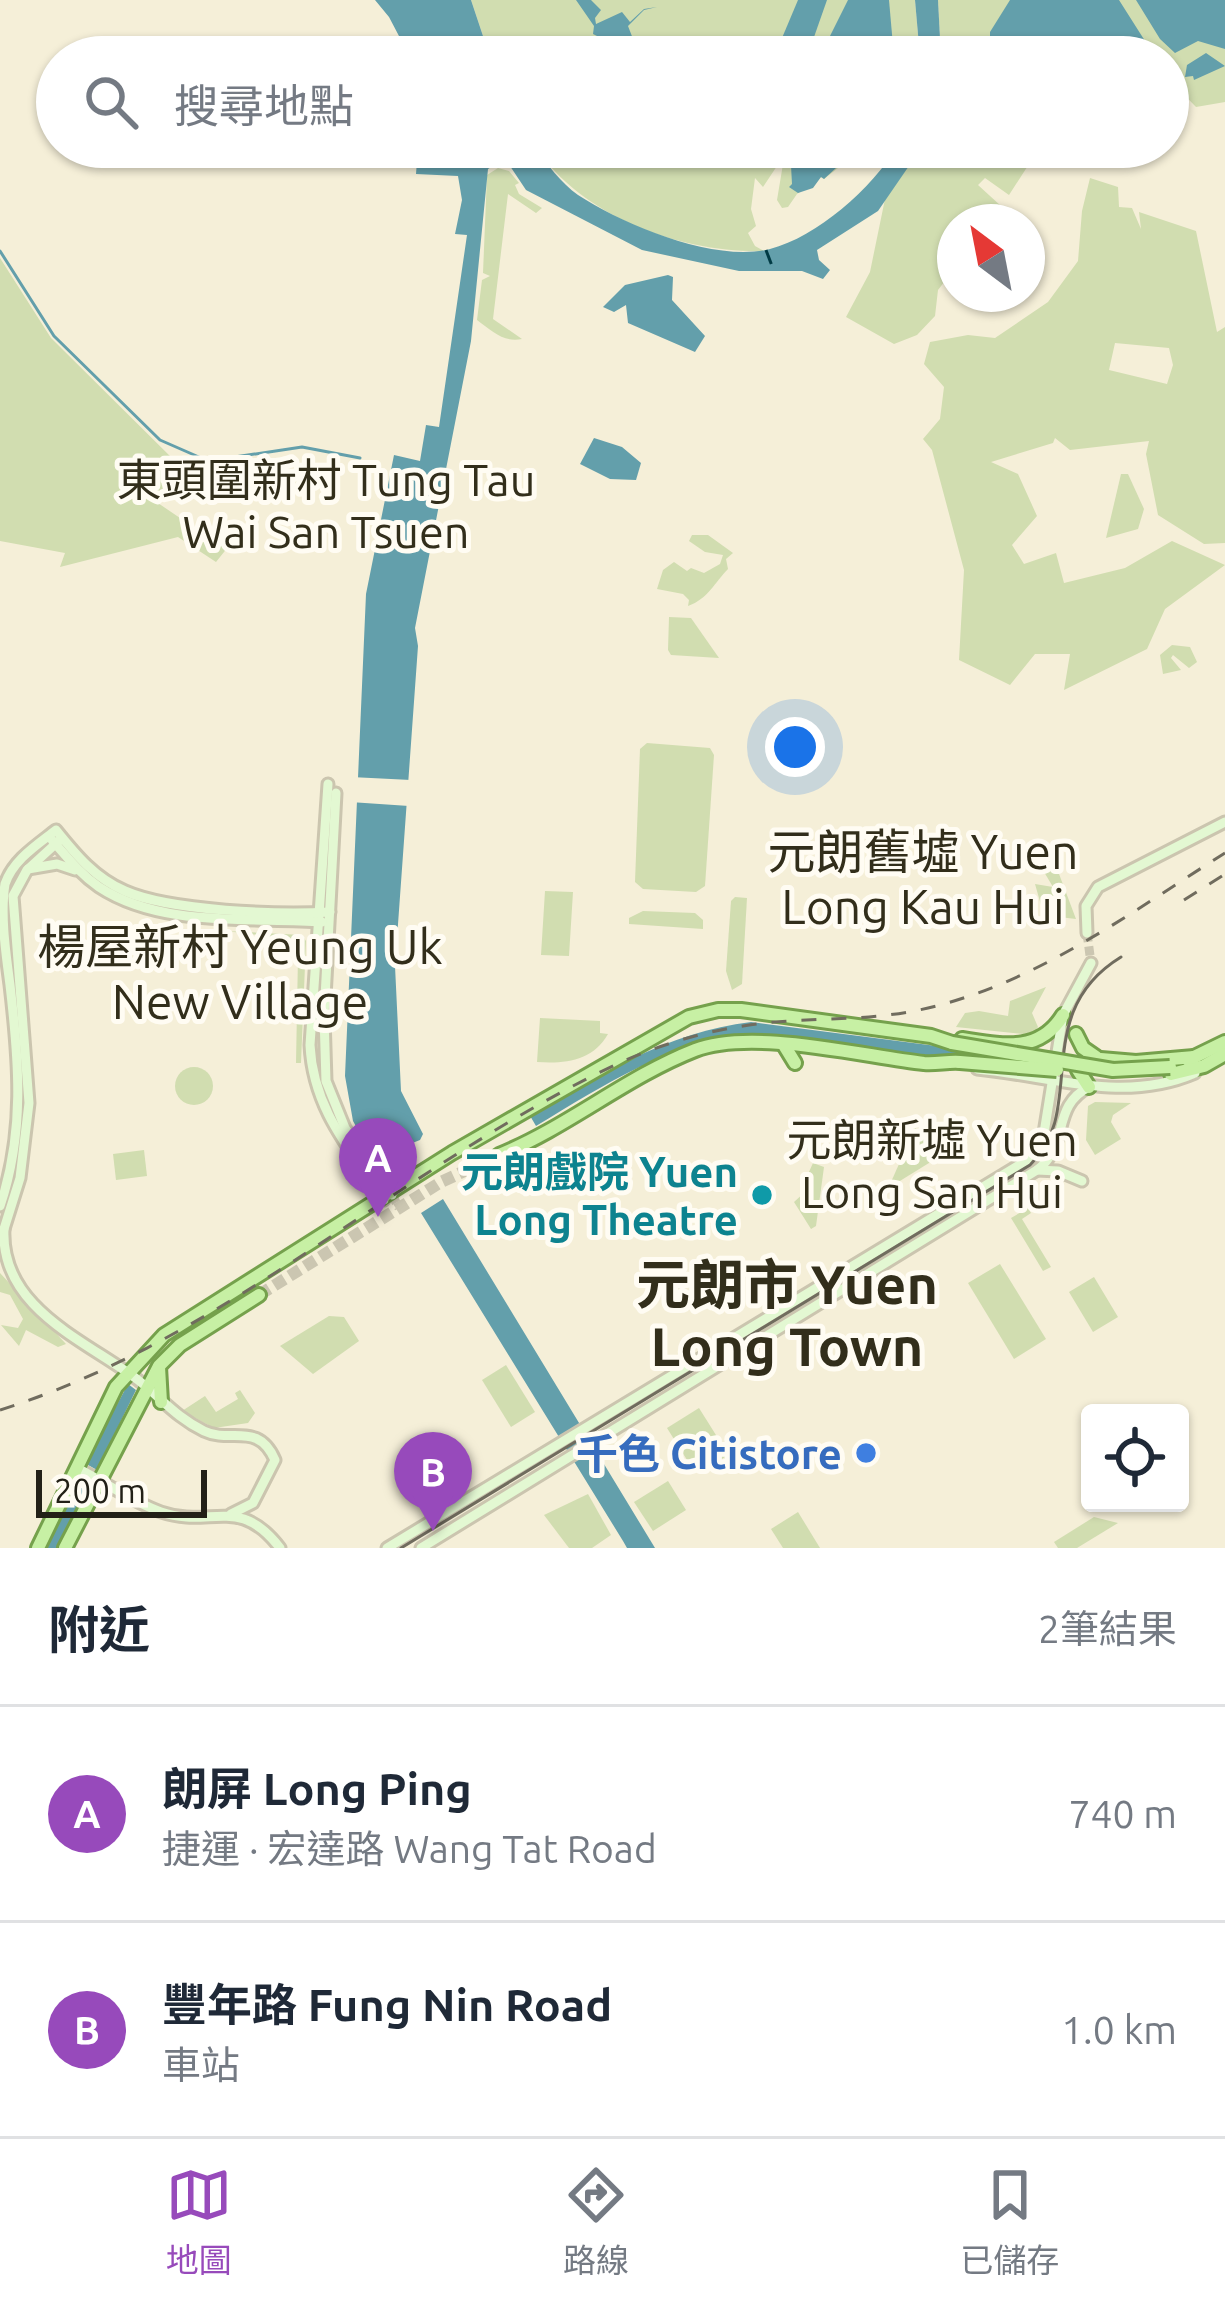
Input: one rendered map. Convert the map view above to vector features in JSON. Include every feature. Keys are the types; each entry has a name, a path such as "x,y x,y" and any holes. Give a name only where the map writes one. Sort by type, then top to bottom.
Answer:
{"main road":[{"path":"332,789 325,917 326,1081 344,1128 387,1196"},
{"path":"1087,933 1086,906 1098,887 1223,822"},
{"path":"56,837 93,872 141,896 325,917"},
{"path":"56,837 27,869 14,896 27,1144 2,1233 5,1267 48,1323 144,1386 180,1418 212,1434 248,1435 268,1446 275,1460 253,1503 231,1514"},
{"path":"56,837 80,873"},
{"path":"0,1206 17,1134 24,1070 2,923 3,894 18,862 56,837"},
{"path":"27,869 57,864 121,899 151,909 325,917"},
{"path":"38,1548 125,1376 164,1335 689,1017 741,1010 1024,1045 1053,1029 1090,963"},
{"path":"387,1548 565,1450 592,1441 1037,1170 1053,1155 1066,1103 1063,1015"},
{"path":"1076,1034 1083,1048 1096,1057 1199,1062"},
{"path":"931,1036 1146,1088 1190,1076 1199,1062 1225,1042"},
{"path":"500,1155 695,1050 738,1042 1033,1077 1067,1070 1096,1057"},
{"path":"784,1045 795,1063"},
{"path":"938,1064 1171,1070 1225,1054"},
{"path":"421,1548 565,1450 587,1429 1030,1158 1044,1133 1049,1103 1067,1070"},
{"path":"1033,1077 1049,1103"},
{"path":"1037,1170 1082,1180"},
{"path":"854,1250 860,1256 873,1256"},
{"path":"65,1548 144,1386 159,1366 180,1345 259,1295"},
{"path":"159,1366 161,1402"},
{"path":"81,1470 166,1514 231,1514 259,1525 280,1548"},
{"path":"253,1503 259,1525"}],"green space":[{"path":"471,0 915,0 918,36 483,36"},
{"path":"938,0 1225,0 1225,102 1196,107 1189,100 1189,36 940,36"},
{"path":"498,168 509,171 519,183 515,185 519,194 542,208 536,213 508,194 493,319 522,339 516,340 504,338 477,320 482,280 490,276 483,273 487,175"},
{"path":"553,168 776,168 763,187 755,178 751,209 756,226 748,233 764,251 700,246 668,238 607,212"},
{"path":"782,168 838,168 797,194 788,207 782,208 777,200"},
{"path":"907,168 1026,168 1009,195 985,178 978,185 999,204 937,204 935,316 917,335 894,344 846,317 870,272 885,199"},
{"path":"1090,178 1118,187 1119,207 1132,208 1141,229 1139,212 1196,231 1217,332 1225,327 1225,543 1204,544 1158,515 1146,454 1149,441 1070,450 1055,438 1053,443 991,462 1018,474 1037,516 1012,545 1024,564 1056,553 1064,583 1125,568 1172,541 1225,565 1165,609 1147,649 1064,690 1070,654 1035,654 1010,685 959,660 964,570 932,450 923,439 940,419 944,387 924,364 930,342 968,335 995,338 1033,312 1045,312 1045,304 1078,261","holes":["1115,343 1169,348 1173,365 1167,384 1109,370"]},
{"path":"0,258 51,338 182,468 184,483 155,501 228,547 216,562 178,537 60,567 65,553 0,541"},
{"path":"1121,474 1128,474 1144,509 1138,529 1106,538"},
{"path":"692,535 708,535 733,553 726,559 728,569 711,590 688,606 683,594 657,589 663,570 674,562 687,571 704,573 720,564 723,555 705,552 689,541"},
{"path":"669,617 691,618 719,658 671,655"},
{"path":"1172,645 1190,647 1197,662 1189,668 1173,655 1181,670 1163,674 1160,655"},
{"path":"647,743 710,748 714,755 705,886 696,892 643,889 635,882 640,749"},
{"path":"1037,844 1053,858 1076,919 1059,917 1049,923 1045,919 1035,884 1053,887 1028,845"},
{"path":"545,891 573,892 569,956 541,955"},
{"path":"735,897 747,898 742,984 732,990 726,971"},
{"path":"643,911 695,913 703,920 703,929 629,924 629,918"},
{"path":"226,931 302,935 306,941 301,1063 296,1063 298,956 282,938"},
{"path":"1046,987 1032,1013 1038,1027 1032,1035 956,1027 965,1013 1008,1016 1010,1001"},
{"path":"540,1018 600,1021 600,1033 608,1034 595,1050 577,1059 537,1062"},
{"path":"194,1067 207,1073 213,1086 207,1099 194,1105 181,1099 175,1086 181,1073"},
{"path":"1131,1103 1113,1115 1111,1122 1121,1139 1095,1155 1086,1140 1088,1106"},
{"path":"915,1128 931,1138 935,1153 929,1163 895,1184 891,1182"},
{"path":"144,1150 147,1176 116,1180 113,1154"},
{"path":"813,1163 824,1167 816,1226 811,1229 794,1202 805,1192"},
{"path":"1028,1208 1031,1213 1022,1219 1051,1267 1043,1271 1011,1218"},
{"path":"1000,1264 1046,1339 1014,1359 968,1283"},
{"path":"0,1273 66,1344 58,1347 26,1330 19,1346 1,1325 18,1328 23,1319 10,1295 0,1292"},
{"path":"1094,1277 1118,1317 1093,1332 1069,1292"},
{"path":"329,1316 344,1317 359,1341 313,1374 280,1346"},
{"path":"506,1365 535,1412 511,1427 482,1380"},
{"path":"240,1390 255,1413 248,1423 214,1428 182,1411 205,1396 216,1412 238,1399 235,1393"},
{"path":"699,1408 726,1451 725,1457 700,1473 694,1471 667,1428"},
{"path":"668,1481 686,1510 653,1531 634,1502"},
{"path":"588,1494 611,1535 592,1548 569,1548 544,1515"},
{"path":"798,1512 820,1548 783,1548 771,1529"},
{"path":"1094,1517 1118,1523 1077,1548 1058,1548 1054,1542"}],"water":[{"path":"375,0 471,0 483,36 399,36"},
{"path":"576,0 591,0 601,10 596,24 622,12 630,22 644,9 657,7 644,10 628,26 632,36 597,36"},
{"path":"798,0 827,0 814,36 783,36"},
{"path":"848,0 889,0 892,36 830,36"},
{"path":"915,0 938,0 940,36 918,36"},
{"path":"1010,0 1119,0 1142,36 990,36"},
{"path":"1136,0 1225,0 1225,49 1198,41 1189,46 1189,36 1158,36"},
{"path":"1206,53 1225,66 1194,80 1189,76 1189,64"},
{"path":"416,168 490,168 471,341 415,628 418,646 395,966 401,1091 423,1134 420,1140 374,1158 353,1121 345,1076 366,594 394,455 420,461 426,425 439,427 467,235 455,234 462,200 458,176 416,174"},
{"path":"511,168 551,168 572,190 620,218 697,246 748,252 770,249 806,234 858,194 881,168 908,168 878,211 817,250 819,260 830,270 823,279 802,271 739,271 642,250 526,190"},
{"path":"791,168 836,168 813,188 798,193 789,187"},
{"path":"673,277 672,300 705,336 695,352 628,323 626,305 614,312 603,307 625,285"},
{"path":"594,438 622,447 641,463 636,480 610,479 580,464"},
{"path":"751,1022 1045,1060 1042,1072 752,1034 666,1056 536,1126 529,1114 663,1045"},
{"path":"443,1199 655,1548 627,1548 421,1213"},
{"path":"128,1384 136,1390 97,1470 88,1465 88,1459"},
{"path":"80,1477 90,1483 56,1548 45,1548"}],"pier":[{"path":"351,777 411,780 409,806 350,802"}],"waterway":[{"path":"0,251 54,336 160,440 208,461 302,447 360,458"}],"ferry route":[{"path":"766,250 775,274"}],"tunnel":[{"path":"1087,933 1091,963"},
{"path":"259,1295 441,1182 499,1155"},
{"path":"392,1195 399,1208"}],"tram line":[{"path":"401,1548 1030,1165 1047,1143 1056,1117 1067,1033 1076,1006 1093,980 1121,957"}],"railway":[{"path":"0,1410 83,1379 162,1340 239,1296 462,1151 617,1064 674,1042 734,1027 883,1016 961,999 1078,945 1225,853"},
{"path":"1184,900 1225,874"}],"place":[{"name":"元朗戲院 Yuen Long Theatre","path":"762,1195"},
{"name":"朗屏 Long Ping","path":"378,1217"},
{"name":"千色 Citistore","path":"866,1453"},
{"name":"豐年路 Fung Nin Road","path":"433,1531"}],"district":[{"name":"東頭圍新村 Tung Tau Wai San Tsuen","path":"326,505"},
{"name":"元朗舊墟 Yuen Long Kau Hui","path":"923,878"},
{"name":"楊屋新村 Yeung Uk New Village","path":"240,974"},
{"name":"元朗新墟 Yuen Long San Hui","path":"932,1165"},
{"name":"元朗市 Yuen Long Town","path":"787,1315"}]}
